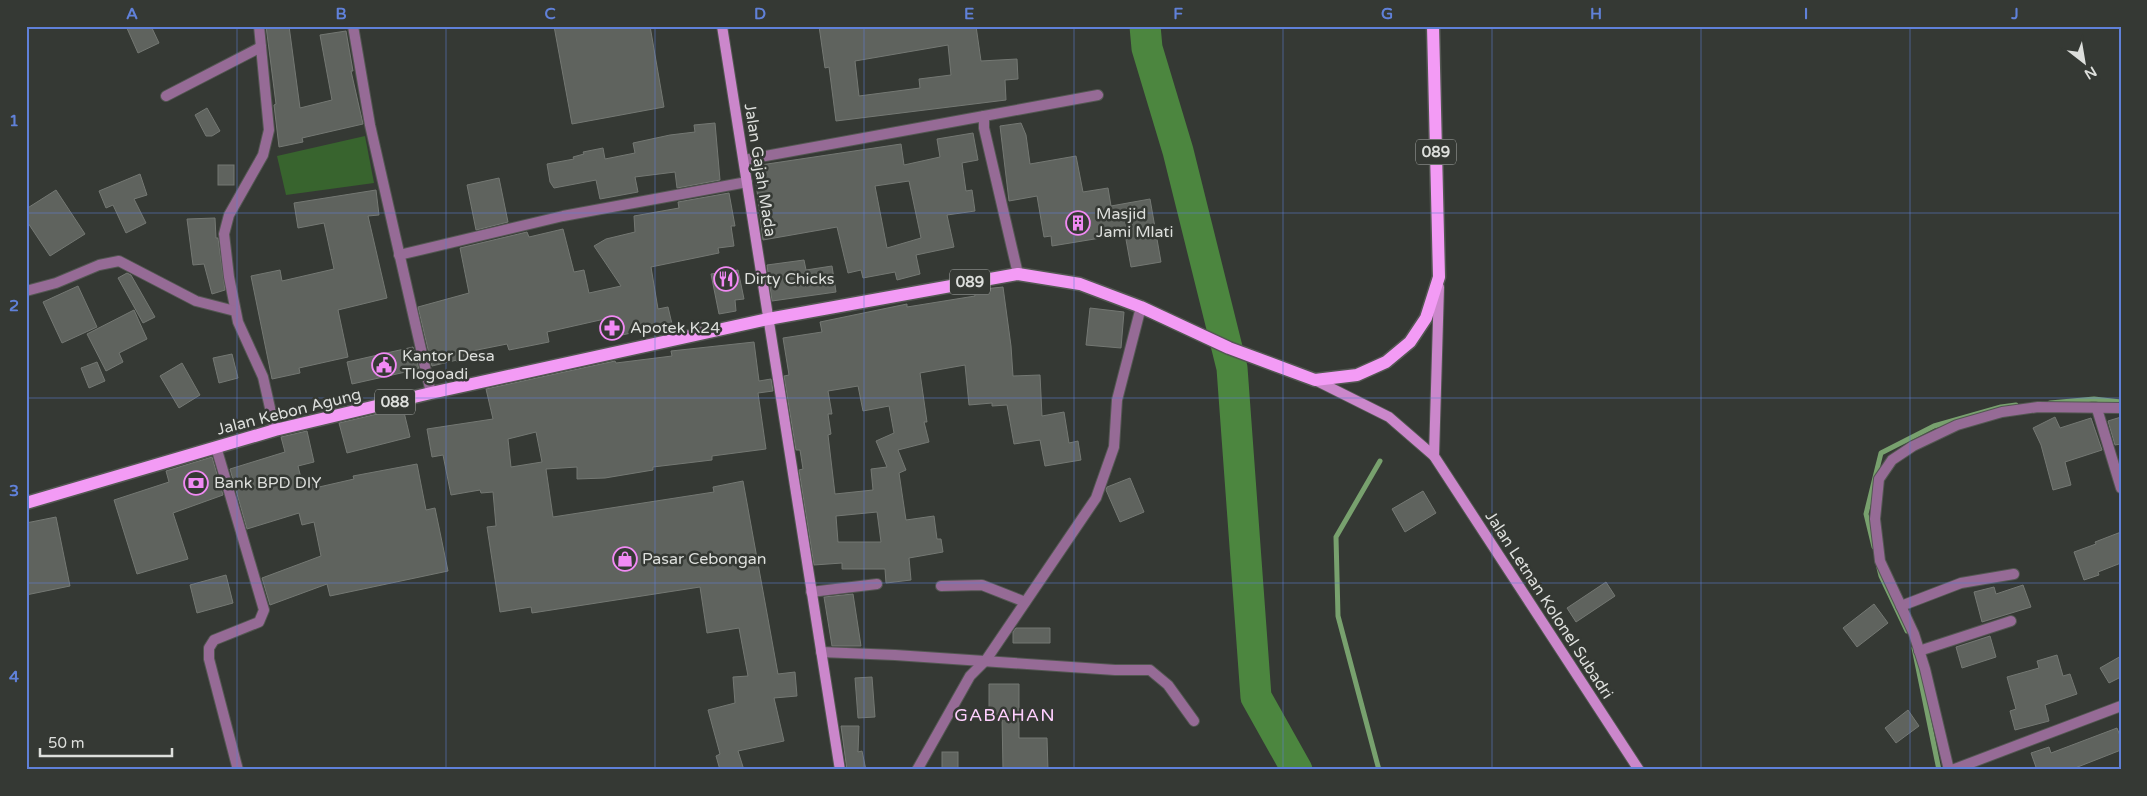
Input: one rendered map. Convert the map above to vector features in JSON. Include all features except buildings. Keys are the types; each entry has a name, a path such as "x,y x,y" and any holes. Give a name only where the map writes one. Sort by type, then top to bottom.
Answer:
{"main road":[{"name":"Jalan Gajah Mada","path":"722,26 840,770"},
{"name":"089","path":"768,319 1018,274 1080,284 1141,307 1229,348 1315,380 1357,375 1386,362 1410,342 1426,318 1439,277 1433,26"},
{"path":"1434,456 1439,277"},
{"name":"Jalan Kebon Agung","path":"26,503 275,430 432,393 768,319"},
{"name":"Jalan Letnan Kolonel Subadri","path":"1315,380 1389,417 1434,456 1639,770"}],"street":[{"path":"259,26 269,130 263,155 229,215 224,234 236,311 246,340 264,377 275,430"},
{"path":"353,26 370,125 432,393"},
{"path":"166,96 261,47"},
{"path":"744,160 1098,95"},
{"path":"984,116 984,128 1018,274"},
{"path":"399,255 563,216 748,182"},
{"path":"26,291 56,283 99,265 119,261 196,301 236,311"},
{"path":"917,770 970,676 986,660 1096,498 1114,447 1117,400 1141,307"},
{"path":"2121,408 2038,408 2002,412 1957,425 1913,446 1892,460 1879,479 1875,519 1880,561 1914,634 1950,770 2121,706"},
{"path":"2097,409 2121,488"},
{"path":"216,447 264,610 259,622 214,640 209,648 209,660 238,770"},
{"path":"1901,606 1942,589 2014,574"},
{"path":"811,592 877,584"},
{"path":"941,586 982,585 1025,602"},
{"path":"1919,651 2011,621"},
{"path":"821,652 895,654 1115,670 1150,670 1168,685 1194,721"}],"green space":[{"path":"365,136 374,183 286,195 277,156"}],"waterway":[{"path":"1145,26 1147,48 1178,151 1232,368 1256,697 1297,770"},
{"path":"2050,403 2094,399 2121,402"},
{"path":"1874,547 1866,514 1881,453 1934,426 2001,407 2016,405"},
{"path":"1379,770 1338,616 1336,537 1380,461"},
{"path":"1879,568 1907,631"},
{"path":"1914,648 1939,770"}],"place":[{"name":"Masjid Jami Mlati","path":"1078,223"},
{"name":"Dirty Chicks","path":"726,279"},
{"name":"Apotek K24","path":"612,328"},
{"name":"Kantor Desa Tlogoadi","path":"384,365"},
{"name":"Bank BPD DIY","path":"196,483"},
{"name":"Pasar Cebongan","path":"625,559"}],"district":[{"name":"GABAHAN","path":"1005,715"}]}
